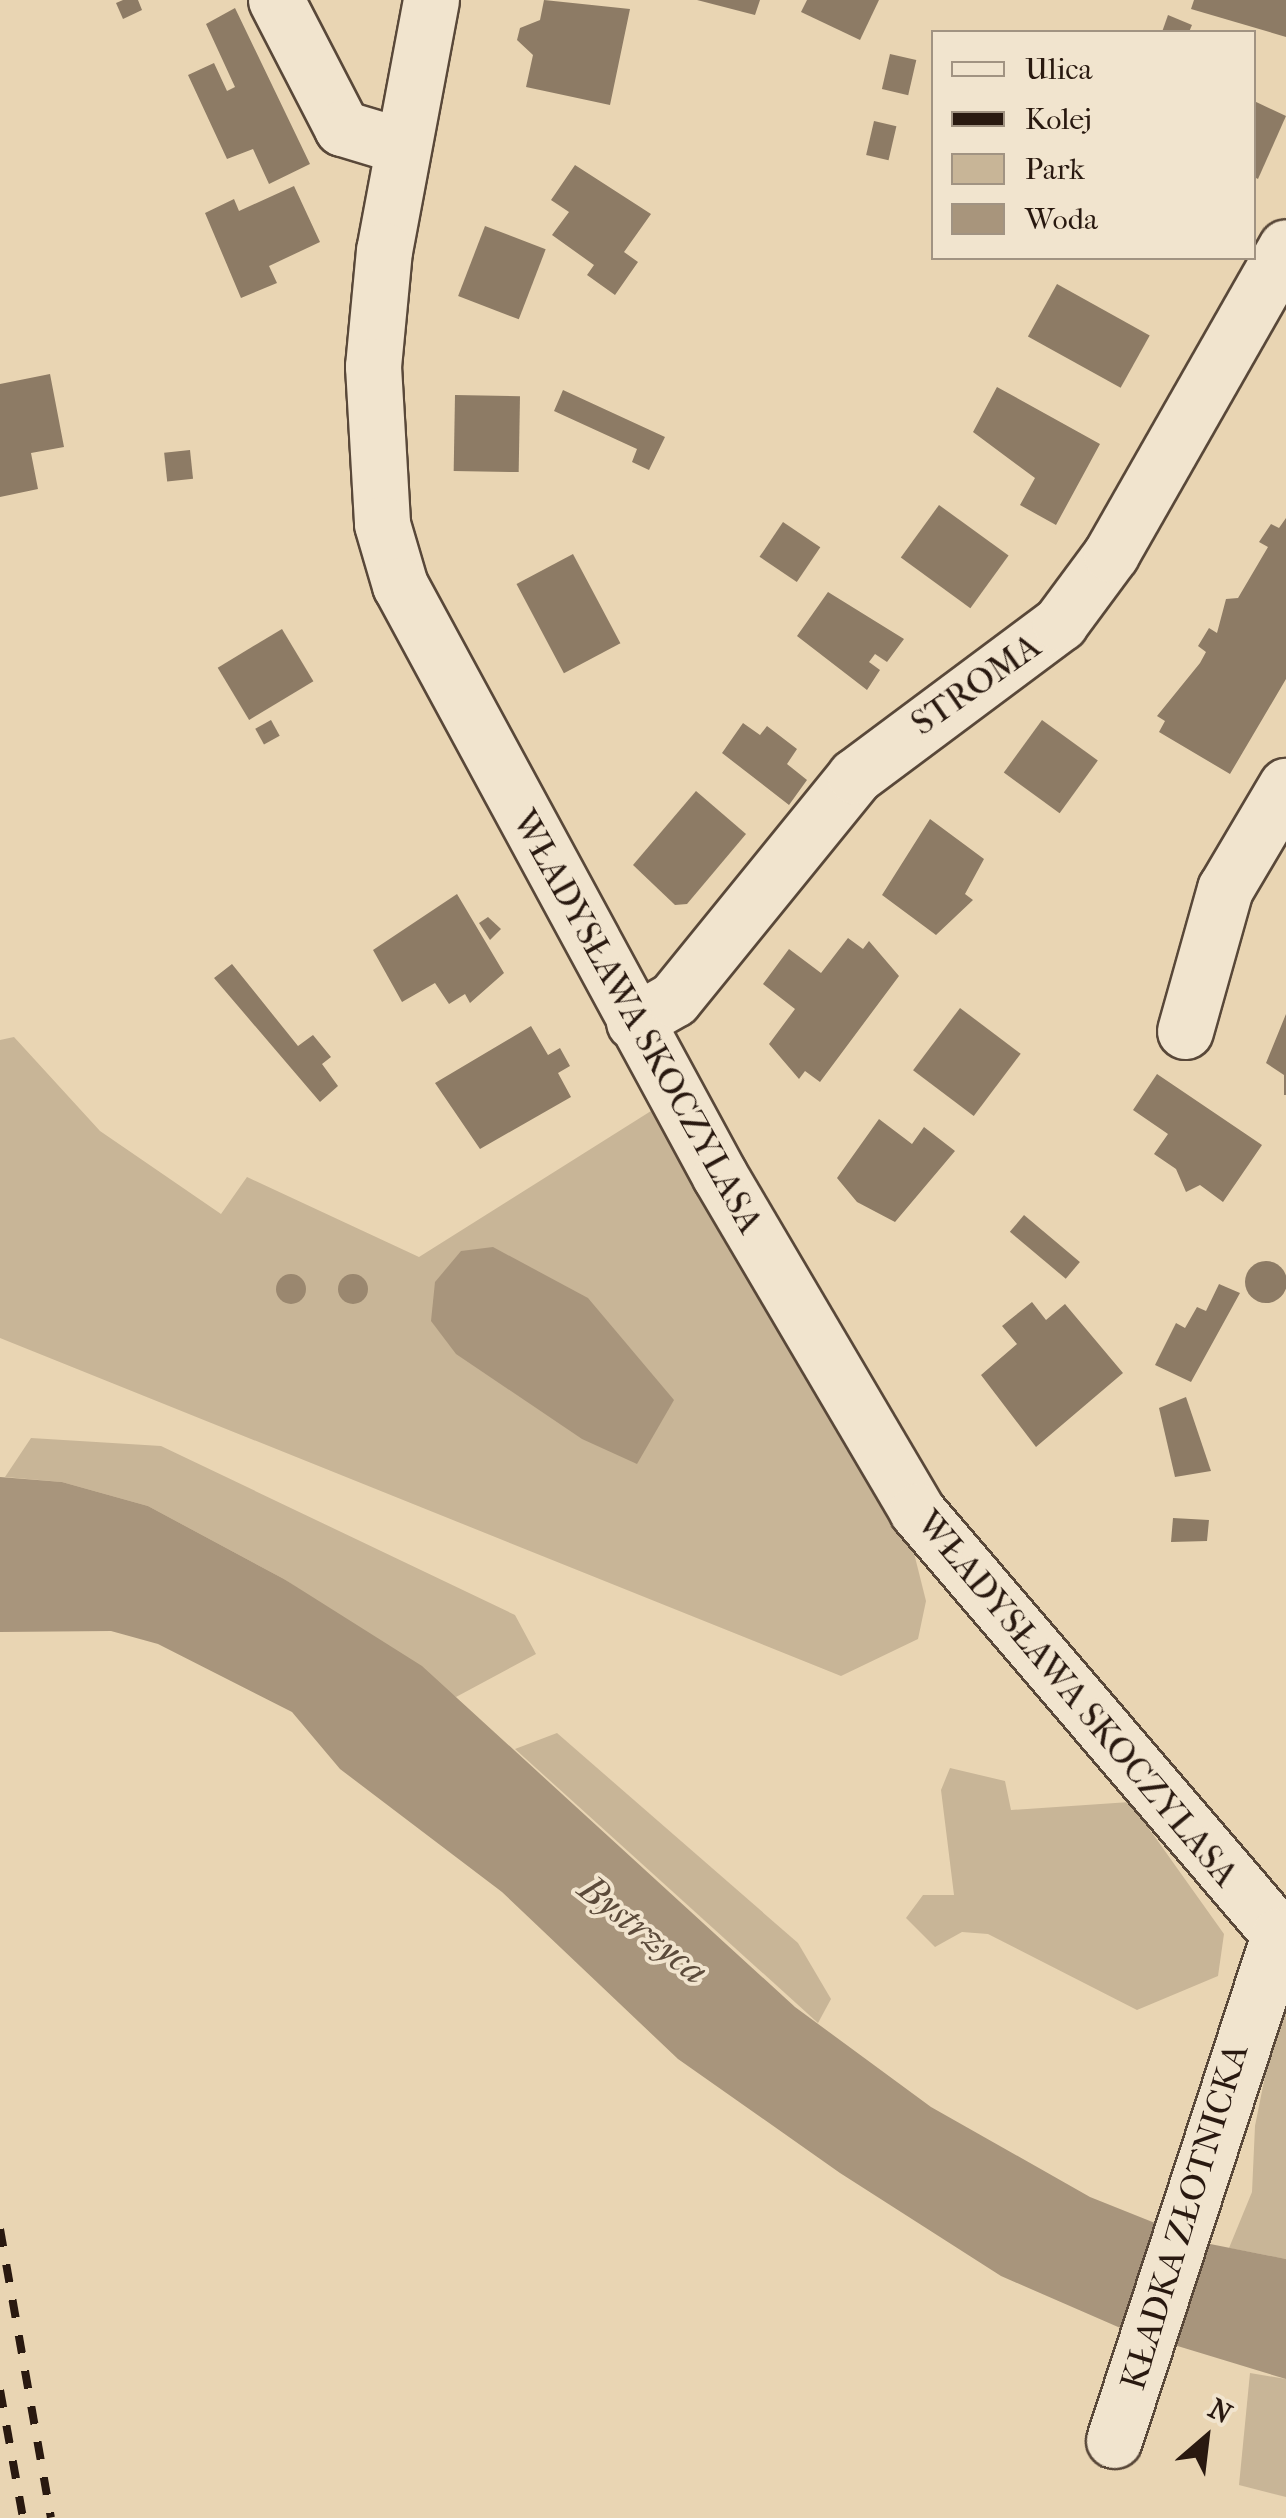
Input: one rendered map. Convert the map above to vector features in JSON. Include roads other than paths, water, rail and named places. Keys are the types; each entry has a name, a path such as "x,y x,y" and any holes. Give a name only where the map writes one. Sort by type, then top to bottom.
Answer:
{"street":[{"path":"276,0 342,128 402,146"},
{"name":"WŁADYSŁAWA SKOCZYLASA","path":"431,0 402,146 373,366 382,524 400,584 634,1022 918,1511 1277,1924"},
{"name":"STROMA","path":"634,1022 674,999 855,776 1060,623 1111,554 1286,247"},
{"path":"1185,1031 1225,889 1286,786"},
{"name":"KŁADKA ZŁOTNICKA","path":"1114,2440 1277,1924"}],"water":[{"path":"493,1247 588,1298 674,1400 637,1464 582,1439 456,1354 431,1321 435,1282 461,1251"},
{"name":"Bystrzyca","path":"0,1477 62,1482 148,1506 284,1579 422,1666 795,2007 931,2107 1090,2197 1205,2243 1286,2259 1286,2379 1125,2330 1001,2276 840,2173 678,2059 502,1892 340,1769 292,1712 158,1644 111,1631 0,1632"}],"railway":[{"path":"0,2229 51,2518"},
{"path":"0,2390 23,2518"}]}
